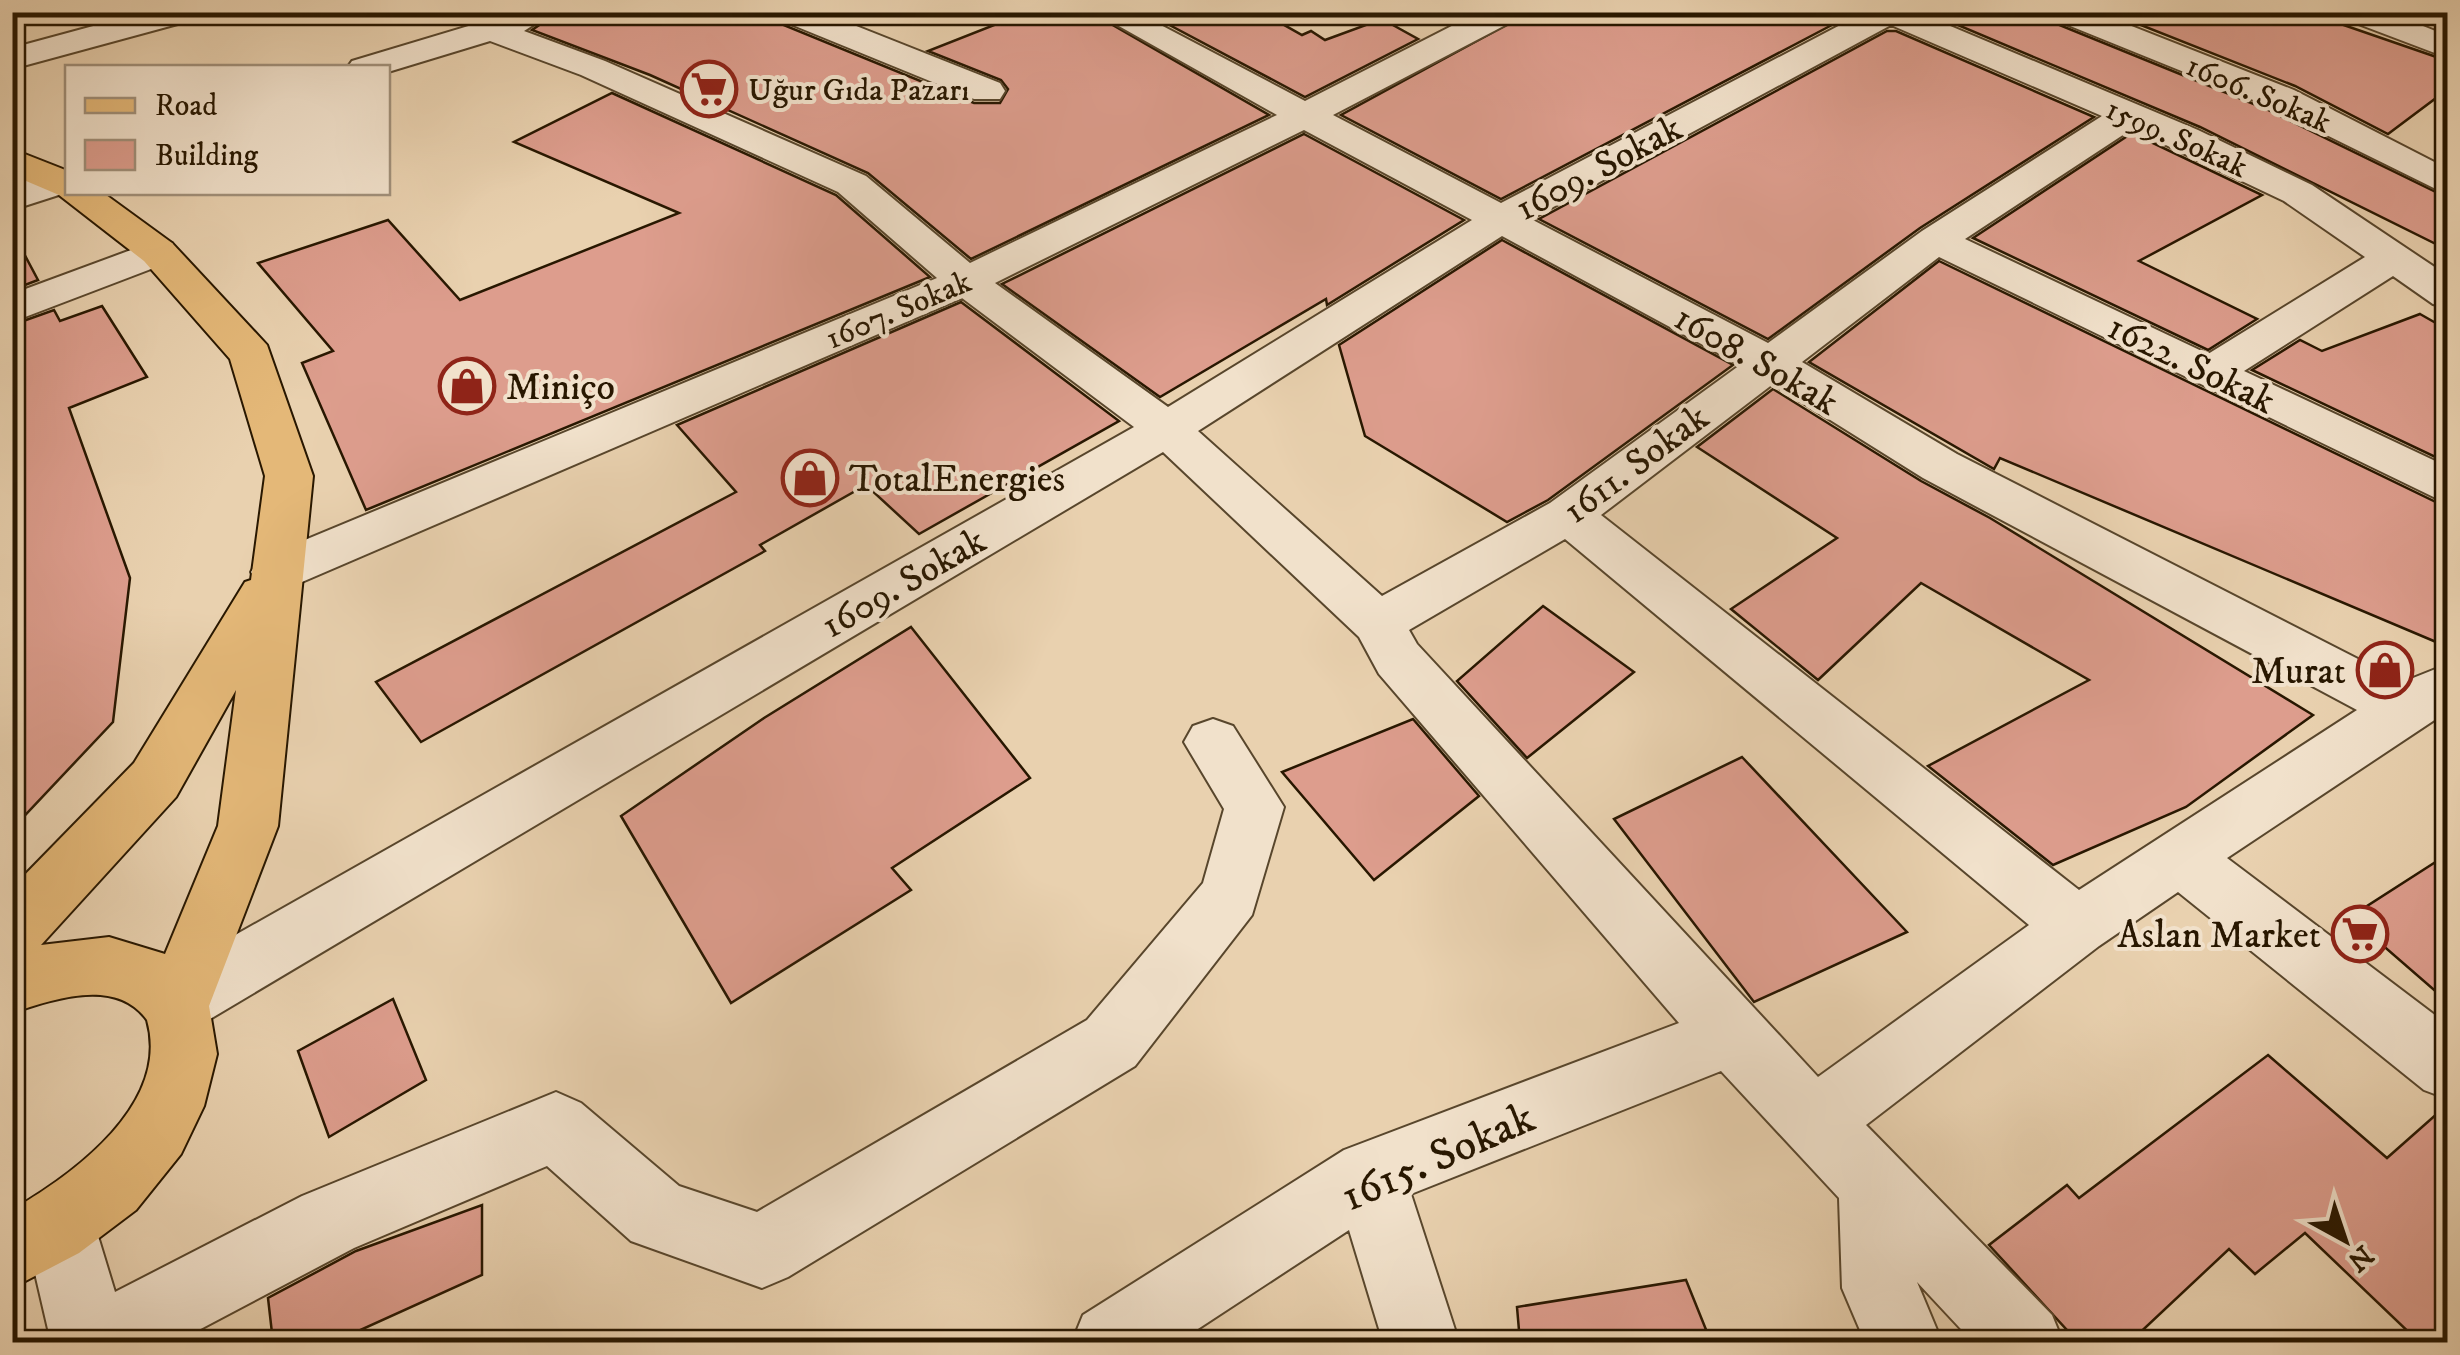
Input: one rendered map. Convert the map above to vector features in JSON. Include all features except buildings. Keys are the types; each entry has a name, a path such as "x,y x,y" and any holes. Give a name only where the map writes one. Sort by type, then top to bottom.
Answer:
{"main road":[{"path":"73,195 158,252 251,355 288,476 248,826 177,1003"},
{"path":"12,932 156,780 277,572"},
{"path":"12,983 61,968 110,966 151,978 177,1003 187,1038 180,1084 156,1131 114,1182 37,1238"}],"street":[{"path":"12,59 184,12"},
{"path":"374,65 550,12"},
{"path":"790,12 987,92"},
{"name":"1608. Sokak","path":"1110,12 1768,362 1940,466 2426,696"},
{"name":"1607. Sokak","path":"277,572 966,281 1306,116 1505,12"},
{"name":"1599. Sokak","path":"1889,12 2298,193 2448,294"},
{"name":"1609. Sokak","path":"177,1003 1167,429 1502,218 1889,12"},
{"name":"1606. Sokak","path":"2065,12 2281,98 2448,184"},
{"path":"2357,12 2448,48"},
{"path":"491,30 593,68 852,184 966,281 1167,429 1378,624 1398,659 1732,1035 2025,1342"},
{"name":"1611. Sokak","path":"1378,624 1568,515 1936,240 2128,115"},
{"name":"1622. Sokak","path":"1936,240 2448,487"},
{"path":"12,309 158,252"},
{"path":"2212,371 2391,259"},
{"path":"1568,515 2078,926"},
{"path":"1814,1122 2078,926 2426,696"},
{"path":"98,1342 328,1222 556,1127 658,1215 762,1251 1111,1043 1230,896 1254,807 1214,742"},
{"path":"2181,858 2448,1067"},
{"name":"1615. Sokak","path":"1110,1342 1369,1176 1732,1035"},
{"path":"1369,1176 1421,1342"},
{"path":"1874,1184 1880,1288 1904,1342"},
{"path":"37,1238 89,1342"}],"place":[{"name":"Uğur Gıda Pazarı","path":"709,89"},
{"name":"Miniço","path":"467,386"},
{"name":"TotalEnergies","path":"810,478"},
{"name":"Murat","path":"2385,670"},
{"name":"Aslan Market","path":"2360,934"}]}
